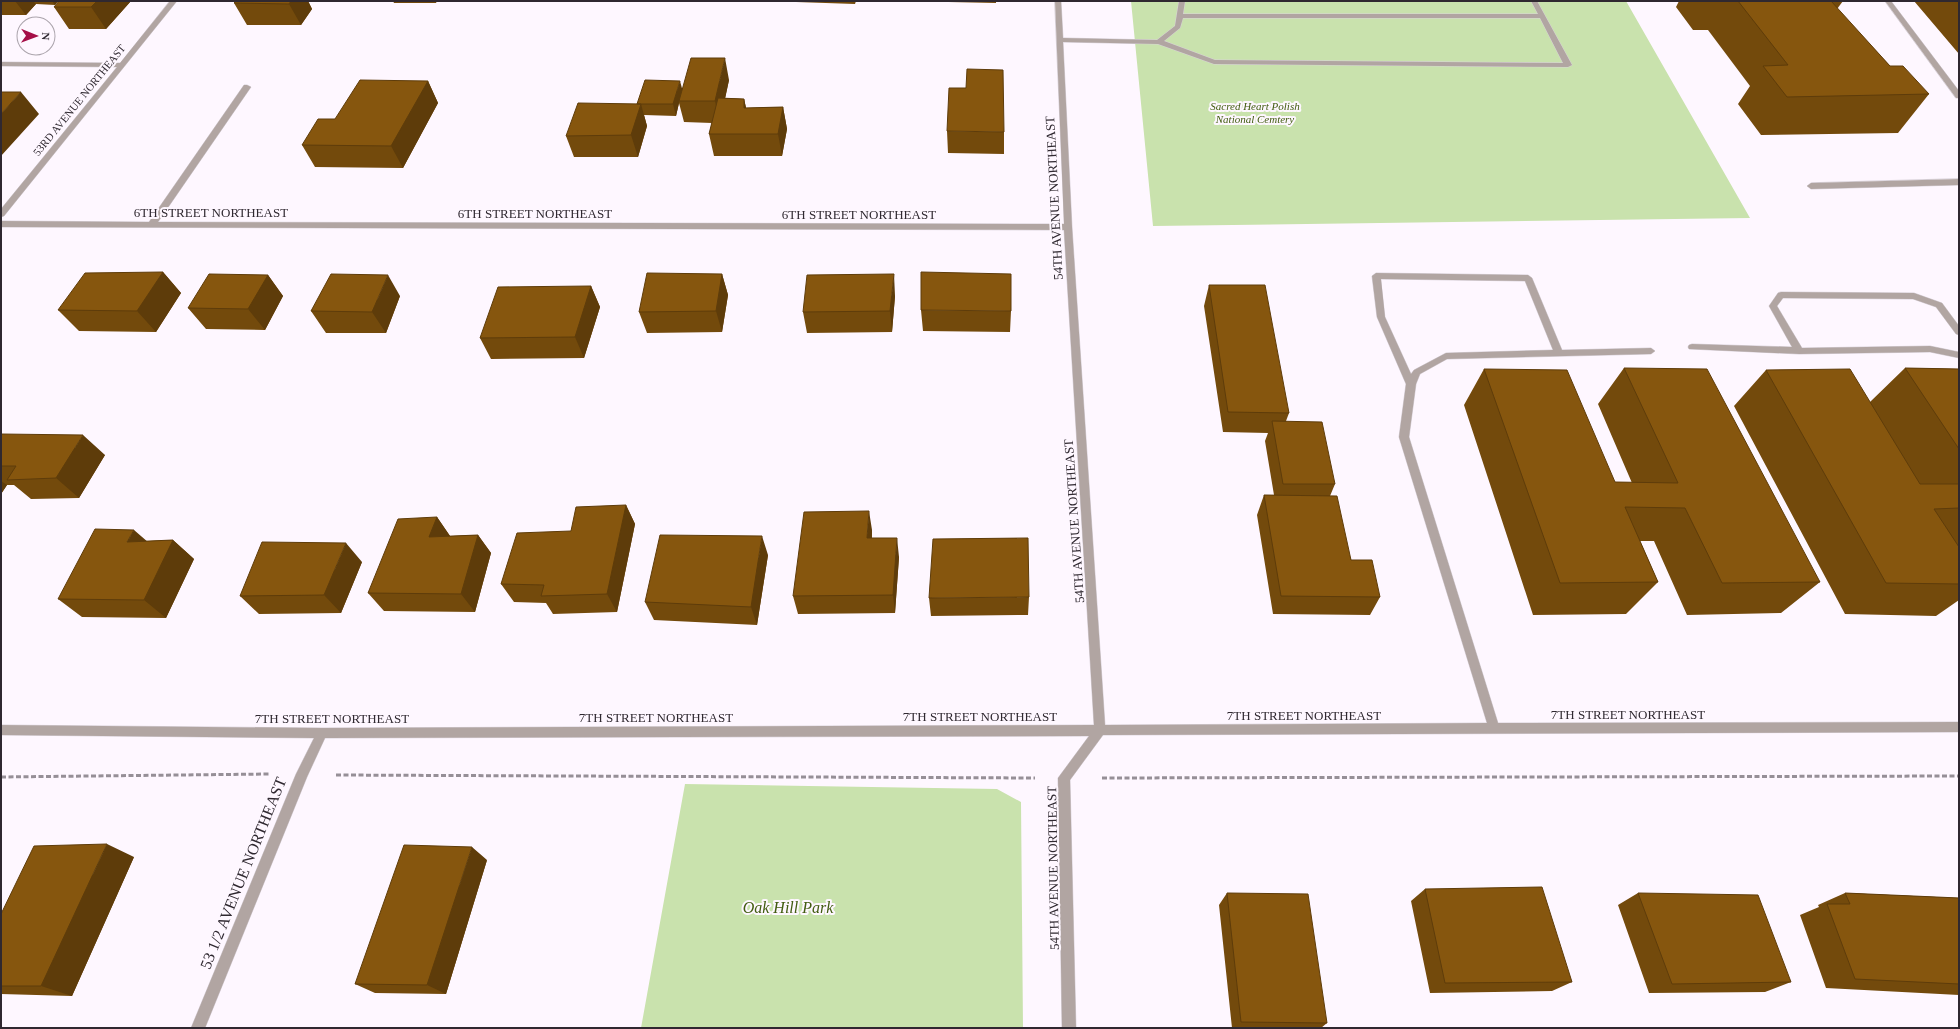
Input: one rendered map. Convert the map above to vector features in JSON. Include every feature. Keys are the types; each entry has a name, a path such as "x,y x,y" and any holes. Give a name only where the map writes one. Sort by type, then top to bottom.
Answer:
{"street":[{"name":"53RD AVENUE NORTHEAST","path":"1,214 174,1"},
{"name":"54TH AVENUE NORTHEAST","path":"1058,1 1068,227 1100,730 1064,778 1069,1028"},
{"path":"1159,42 1178,26 1182,1"},
{"path":"1059,40 1159,42 1214,62 1568,65 1534,1"},
{"path":"1888,1 1959,96"},
{"path":"1180,16 1542,16"},
{"path":"1,64 122,65"},
{"path":"152,224 247,87"},
{"path":"1811,186 1959,182"},
{"name":"6TH STREET NORTHEAST","path":"1,224 1068,227"},
{"path":"1411,384 1381,318 1376,276 1528,278 1559,354"},
{"path":"1799,351 1773,306 1781,294 1914,296 1938,305 1959,332"},
{"path":"1692,347 1799,351 1930,349 1959,354"},
{"path":"1494,729 1404,437 1411,384 1417,372 1446,356 1651,351"},
{"name":"7TH STREET NORTHEAST","path":"1,730 322,733 1959,727"},
{"name":"53 1/2 AVENUE NORTHEAST","path":"198,1028 302,774 322,733"}],"path":[{"path":"1,777 302,774 366,777 1064,778 1959,776"}],"green space":[{"name":"Sacred Heart Polish National Cemtery","path":"1131,1 1626,1 1750,218 1153,226"},
{"name":"Oak Hill Park","path":"685,784 997,789 1021,802 1023,1028 641,1028"}],"building":[{"path":"59,1 97,1 91,7 54,7"},
{"path":"236,1 291,1 289,4 234,3"},
{"path":"1738,1 1831,1 1890,66 1903,66 1929,94 1787,97 1763,66 1788,65"},
{"path":"691,58 725,58 715,101 679,101"},
{"path":"967,69 1003,70 1004,132 947,131 949,88 966,88"},
{"path":"360,80 428,81 391,146 302,145 318,119 335,119"},
{"path":"645,80 680,81 673,104 637,104"},
{"path":"1,92 21,92 1,114"},
{"path":"718,98 744,99 744,108 783,107 778,134 709,134"},
{"path":"578,103 641,104 631,135 566,136"},
{"path":"163,272 137,311 58,310 85,273"},
{"path":"921,272 1011,274 1011,311 921,310"},
{"path":"647,273 722,274 716,311 639,312"},
{"path":"209,274 268,275 248,309 188,308"},
{"path":"331,274 388,275 372,312 311,311"},
{"path":"894,274 890,311 803,312 807,275"},
{"path":"1209,285 1265,285 1289,413 1228,412"},
{"path":"591,286 575,337 480,338 498,287"},
{"path":"1624,368 1707,369 1820,582 1722,583 1685,508 1625,507 1658,582 1560,583 1484,369 1567,370 1615,482 1678,483"},
{"path":"1905,368 1959,369 1959,449"},
{"path":"1850,369 1920,484 1959,484 1959,508 1934,509 1959,547 1959,584 1886,583 1766,370"},
{"path":"1272,421 1322,422 1335,484 1283,484"},
{"path":"1,434 83,435 56,478 7,480 16,466 1,466"},
{"path":"1264,495 1337,496 1351,560 1372,560 1380,597 1281,596"},
{"path":"626,505 607,594 541,596 544,585 501,584 517,533 571,531 576,507"},
{"path":"869,511 867,538 897,538 893,595 793,596 804,512"},
{"path":"437,517 429,537 478,535 461,594 368,593 398,519"},
{"path":"95,529 134,530 127,542 173,540 144,600 58,599"},
{"path":"660,535 762,536 751,607 645,602"},
{"path":"1028,538 1029,597 929,598 933,539"},
{"path":"262,542 346,543 324,595 240,596"},
{"path":"107,844 41,986 1,986 1,914 34,846"},
{"path":"404,845 472,847 427,985 355,984"},
{"path":"1542,887 1572,982 1445,983 1425,889"},
{"path":"1227,893 1308,894 1327,1023 1241,1022"},
{"path":"1638,893 1758,895 1791,982 1672,984"},
{"path":"1845,893 1959,898 1959,984 1855,979 1827,904 1850,904"}]}
